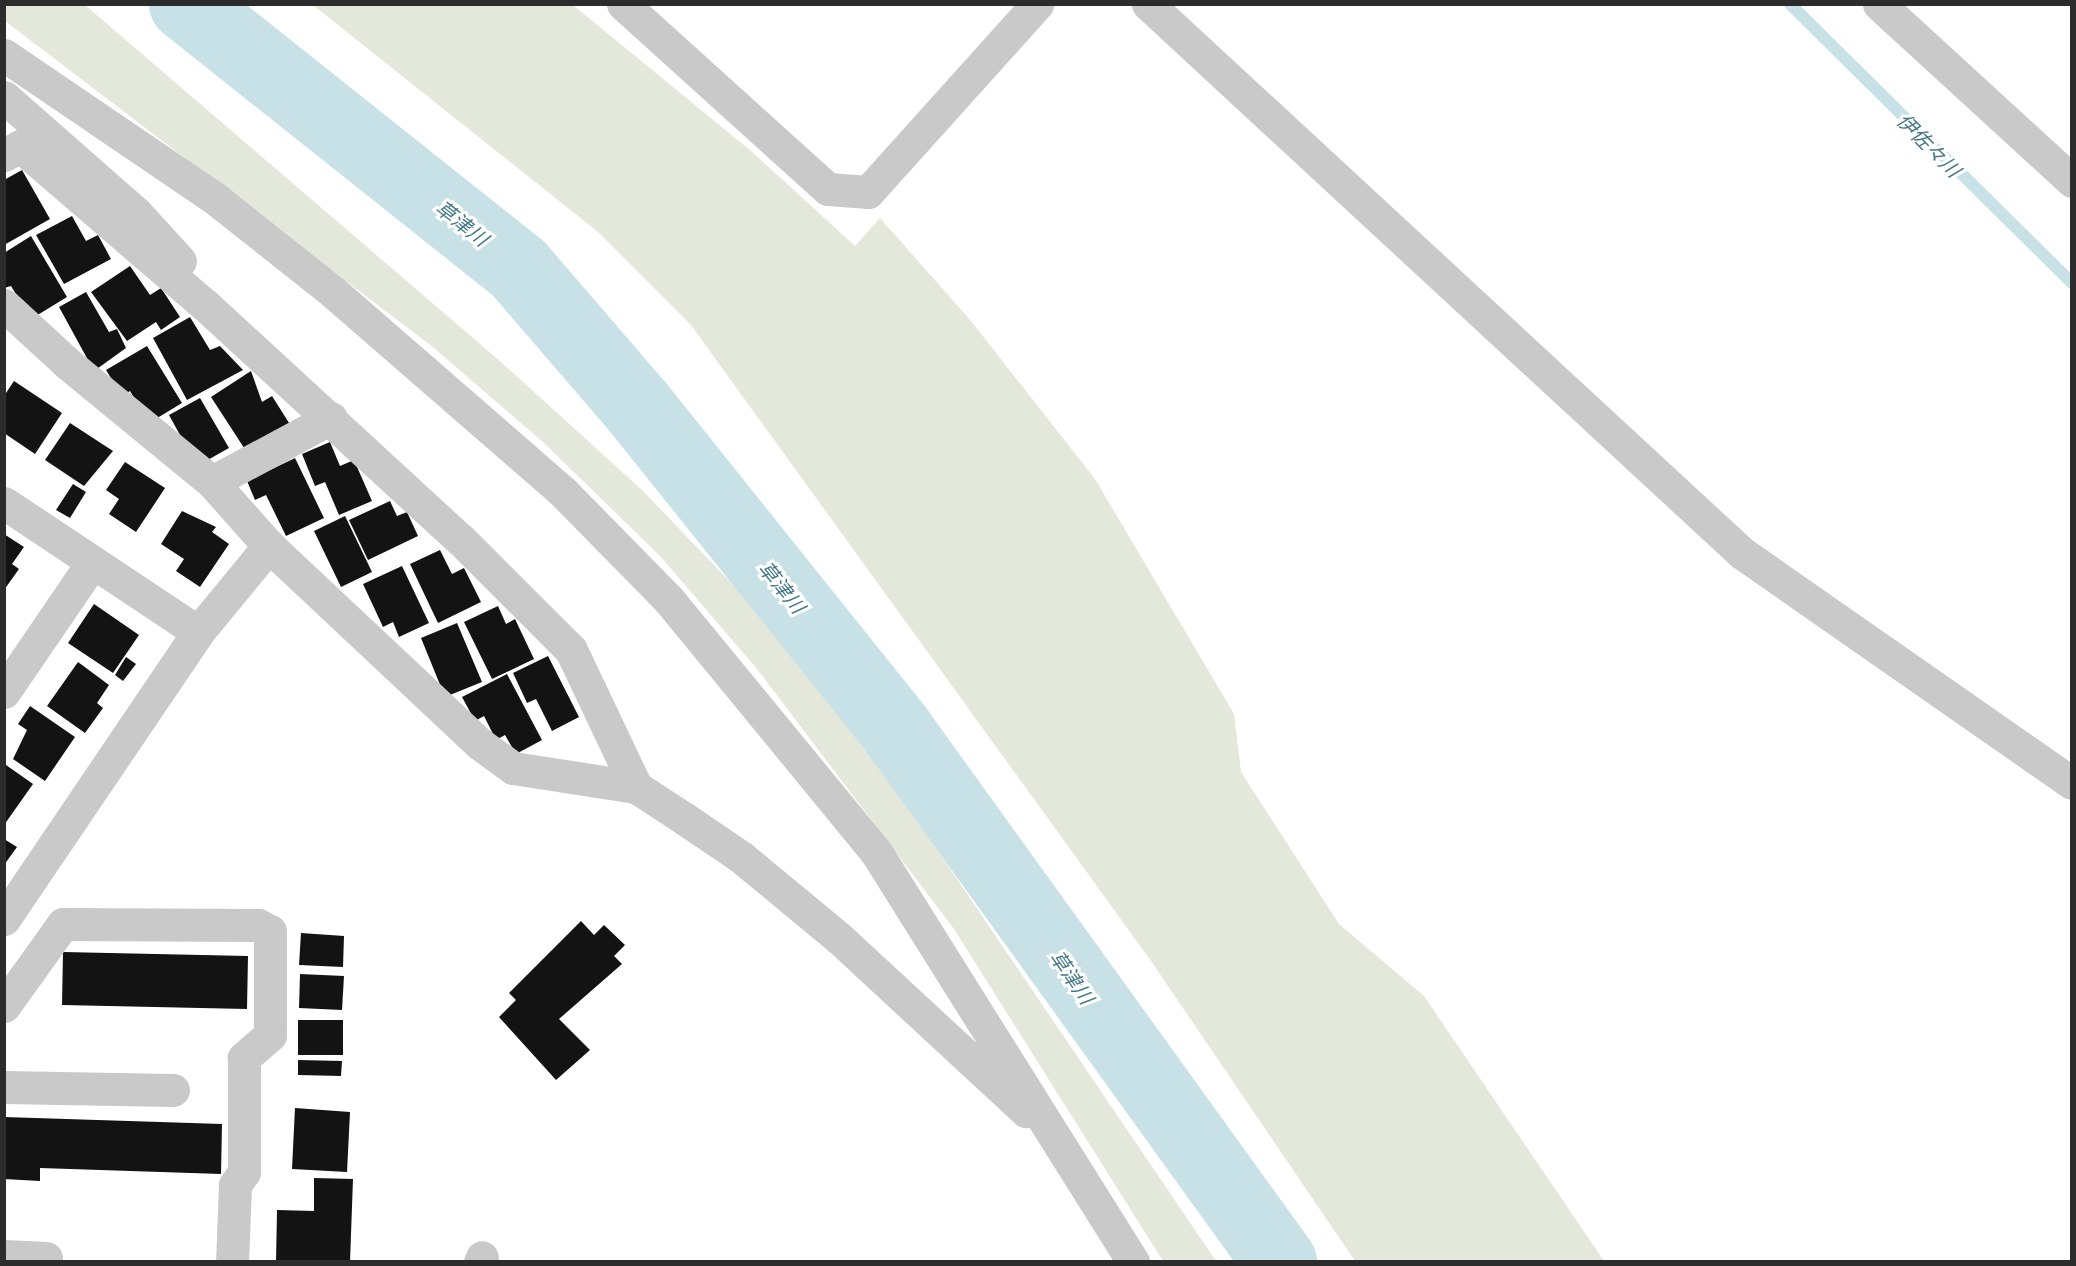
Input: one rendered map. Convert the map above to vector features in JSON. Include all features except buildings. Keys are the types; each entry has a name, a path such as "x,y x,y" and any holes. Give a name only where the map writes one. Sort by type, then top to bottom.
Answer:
{"street":[{"path":"623,4 828,189 868,192 1037,4"},
{"path":"1148,4 1742,553 2072,783"},
{"path":"1879,4 2072,182"},
{"path":"4,55 217,200 446,385 563,492 676,608 876,852 1133,1262"},
{"path":"4,97 176,254 204,304"},
{"path":"4,155 20,146 204,304 331,418 571,650 636,787"},
{"path":"4,305 67,363 212,482 269,546 480,744 513,768 636,787 741,857 839,938 1053,1136"},
{"path":"212,482 331,418"},
{"path":"4,503 198,632"},
{"path":"4,919 198,632 269,546"},
{"path":"4,692 92,563"},
{"path":"4,1005 63,924 258,925 270,932 270,1035 244,1058 244,1172 235,1185 232,1262"},
{"path":"4,1087 174,1090"},
{"path":"4,1256 46,1258"}],"shaded area":[{"path":"5,4 85,5 501,362 642,490 767,620 877,761 1216,1261 1163,1261 954,929 757,669 661,557 545,444 434,348 5,21"},
{"path":"313,5 573,5 751,151 855,246 880,218 971,321 1095,479 1234,714 1241,772 1339,924 1424,996 1604,1261 1355,1261 1151,961 691,325 598,232"}],"waterway":[{"name":"草津川","path":"186,4 519,269 637,406 897,731 1280,1262"},
{"name":"伊佐々川","path":"1790,4 2072,283"}]}
